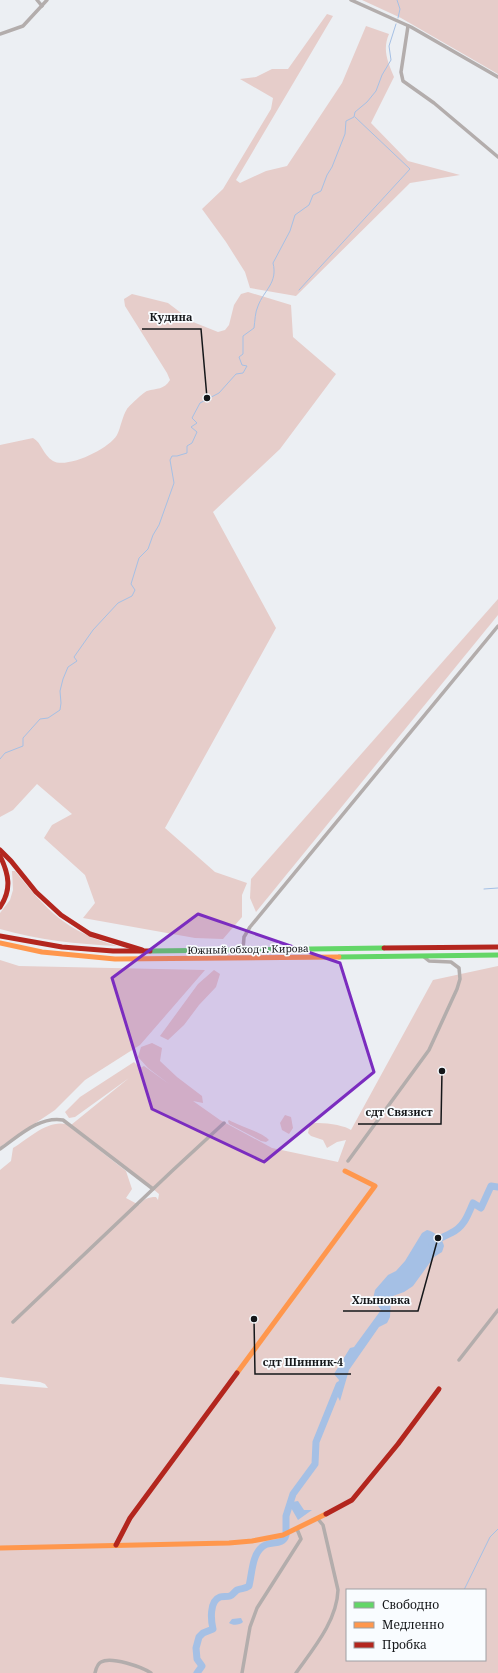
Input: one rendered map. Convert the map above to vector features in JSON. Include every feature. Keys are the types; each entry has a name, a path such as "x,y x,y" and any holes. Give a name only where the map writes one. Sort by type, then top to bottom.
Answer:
{"main road":[{"path":"0,850 11,860 36,892 61,915 90,934 146,951"},
{"path":"0,856 8,873 9,884 7,896 0,907"},
{"name":"Южный обход г. Кирова","path":"0,936 62,947 113,951 498,948"},
{"name":"Южный обход г. Кирова","path":"0,943 42,952 115,959 498,955"},
{"path":"116,1545 130,1518 375,1186 345,1171"},
{"path":"0,1548 230,1543 252,1541 283,1535 318,1519 352,1500 398,1444 439,1388"}],"street":[{"path":"37,0 42,6"},
{"path":"0,34 24,26 47,0"},
{"path":"351,0 439,42 498,77"},
{"path":"408,26 401,72 403,81 434,103 498,157"},
{"path":"243,950 244,937 250,927 498,626"},
{"path":"348,1161 429,1050 457,988 460,978 459,968 451,962 429,961 424,956"},
{"path":"0,1149 39,1122 50,1119 63,1120 154,1189"},
{"path":"13,1322 224,1123"},
{"path":"459,1360 498,1310"},
{"path":"296,1673 319,1640 332,1615 338,1597 323,1525 318,1519"},
{"path":"242,1673 250,1627 257,1608 301,1539 297,1529"},
{"path":"95,1673 97,1666 101,1662 111,1660 128,1664 151,1673"}],"highlighted area":[{"path":"198,914 340,963 374,1072 264,1162 152,1109 112,978"}],"shaded area":[{"path":"362,0 498,0 498,74 401,18"},
{"path":"327,14 333,16 236,180 240,183 266,171 287,166 342,83 366,26 389,34 386,51 394,77 371,123 408,161 460,175 410,183 296,296 250,288 245,272 226,242 202,209 223,189 271,109 273,98 240,79 256,77 272,69 288,69"},
{"path":"248,292 291,305 293,337 336,374 280,449 213,512 276,628 165,828 215,872 247,883 242,895 242,917 223,939 195,938 83,918 95,903 85,875 44,838 52,825 72,814 37,784 13,810 0,817 0,445 33,438 39,443 47,456 53,461 59,463 77,460 106,446 113,440 120,429 127,409 140,396 147,391 160,388 168,383 170,380 167,373 125,306 124,299 132,294 168,303 193,322 218,332 225,330 229,325 234,305 241,294"},
{"path":"498,599 498,615 256,912 250,898 251,879"},
{"path":"12,871 15,871 37,897 59,918 84,934 117,946 58,941 0,929 0,913 10,900 13,890"},
{"path":"0,960 19,966 205,970 140,1045 85,1080 55,1110 0,1147"},
{"path":"498,966 498,1673 0,1673 0,1384 48,1388 45,1384 40,1382 0,1377 0,1170 11,1161 13,1148 45,1127 66,1124 126,1171 132,1189 126,1198 139,1205 148,1198 156,1197 158,1200 159,1194 71,1125 129,1078 75,1117 69,1118 65,1112 80,1097 134,1062 140,1068 144,1066 169,1084 148,1068 138,1057 141,1047 152,1043 162,1048 160,1061 177,1077 202,1096 203,1103 193,1101 220,1120 272,1148 338,1162 346,1140 337,1142 327,1148 323,1140 311,1136 308,1133 310,1124 331,1124 351,1130 433,980"},
{"path":"214,970 220,974 216,987 199,1005 184,1025 168,1040 160,1036 198,984"},
{"path":"285,1115 291,1117 293,1128 289,1134 282,1130 280,1123"},
{"path":"229,1120 266,1137 269,1140 266,1142 261,1141 229,1124"}],"water":[{"path":"427,1230 440,1238 444,1246 442,1252 434,1257 413,1286 404,1292 393,1296 391,1299 390,1317 387,1323 379,1327 349,1370 340,1401 335,1391 339,1380 334,1374 350,1348 354,1347 381,1310 373,1299 375,1290 388,1275 396,1271 405,1261 422,1233"},
{"path":"298,1501 304,1510 312,1510 298,1520 290,1506 292,1502"},
{"path":"241,1618 243,1622 240,1624 234,1625 229,1623 232,1619"}],"waterway":[{"path":"397,0 400,9 398,18"},
{"path":"0,759 5,753 23,746 23,738 40,719 48,718 60,710 60,691 63,679 68,667 77,661 74,657 93,630 118,603 132,596 135,590 131,584 139,558 148,549 153,535 159,525 174,483 170,460 172,456 187,453 187,446 192,443 197,432 191,427 197,423 192,418 200,403 219,393 236,374 243,373 247,366 242,365 239,357 243,354 243,336 254,328 257,308 274,276 273,263 290,231 295,215 309,205 313,195 321,191 345,134 346,121 354,117 355,112 367,102 376,91 382,75 391,60 389,46 396,24"},
{"path":"299,290 410,169 355,117"},
{"path":"484,889 498,888"},
{"path":"432,1244 459,1227 465,1220 473,1203 481,1208 491,1186 498,1187"},
{"path":"286,1532 286,1516 293,1494 315,1464 316,1442 339,1385"},
{"path":"464,1589 490,1537 498,1529"},
{"path":"197,1673 202,1666 197,1659 196,1648 199,1637 203,1633 213,1629 211,1616 212,1607 216,1599 230,1596 237,1590 249,1586 254,1560 259,1550 265,1545 282,1541 286,1535"}],"traffic: fast":[{"path":"150,951 384,948"},
{"path":"339,957 498,955"}],"traffic: slow":[{"path":"0,943 42,952 115,959 339,957"},
{"path":"237,1373 375,1186 345,1171"},
{"path":"0,1548 229,1543 252,1541 283,1535 326,1514"}],"traffic: jam":[{"path":"0,850 36,892 61,915 90,934 142,950"},
{"path":"0,856 8,882 8,888 4,901 0,907"},
{"path":"0,936 62,947 113,951 150,951"},
{"path":"384,948 498,947"},
{"path":"116,1545 130,1518 237,1373"},
{"path":"326,1514 352,1500 398,1444 439,1389"}],"place":[{"name":"Кудина","path":"207,398"},
{"name":"сдт Связист","path":"442,1071"},
{"name":"Хлыновка","path":"438,1238"},
{"name":"сдт Шинник-4","path":"254,1319"}]}
